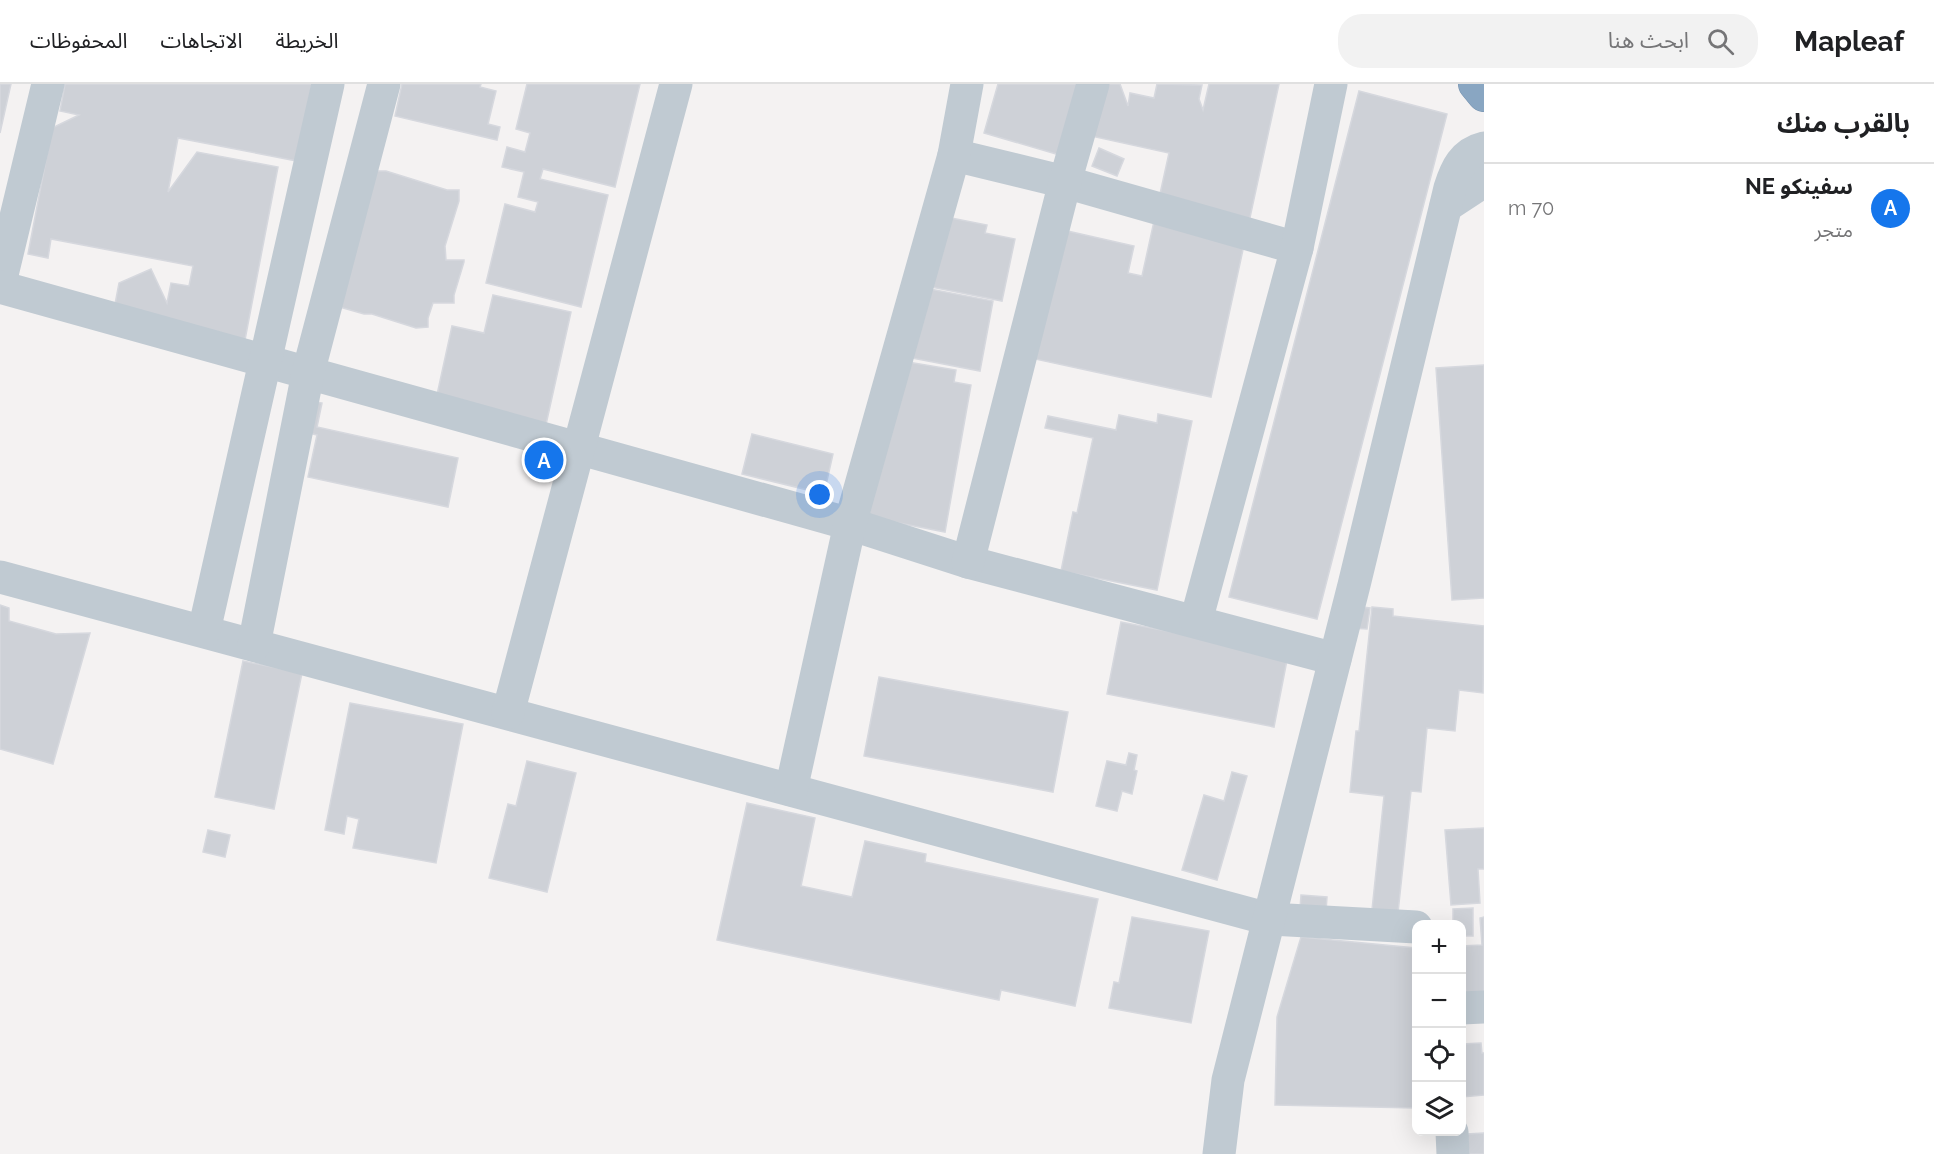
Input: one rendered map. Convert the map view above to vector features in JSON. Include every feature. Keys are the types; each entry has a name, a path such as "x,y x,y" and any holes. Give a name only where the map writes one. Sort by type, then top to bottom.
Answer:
{"highway":[{"path":"1475,84 1484,95"}],"street":[{"path":"48,84 0,285 850,524 968,562 1335,659"},
{"path":"204,631 328,84"},
{"path":"254,645 308,373 384,84"},
{"path":"508,713 676,84"},
{"path":"791,790 850,524 954,155 967,84"},
{"path":"968,562 1065,182 1093,84"},
{"path":"1196,621 1297,248 1331,84"},
{"path":"1219,1154 1228,1080 1335,659 1446,206 1456,169 1472,152 1484,147"},
{"path":"954,155 1065,182 1297,248"},
{"path":"1446,206 1484,181"},
{"path":"0,577 1269,919 1412,927"},
{"path":"1466,1008 1484,1007"},
{"path":"1452,1136 1453,1154"}],"building":[{"path":"0,84 11,84 0,133"},
{"path":"65,84 312,84 297,161 178,138 168,192 197,152 278,167 244,345 112,320 119,283 151,269 167,303 171,283 189,286 193,266 51,239 48,258 28,254 52,128 79,115 60,111"},
{"path":"402,84 481,84 480,87 496,91 488,124 500,127 497,140 395,116"},
{"path":"527,84 640,84 615,187 543,169 540,179 608,195 581,307 486,283 505,204 535,212 538,202 518,197 524,172 502,167 507,147 525,152 530,133 516,129"},
{"path":"998,84 1083,84 1063,156 984,133"},
{"path":"1099,84 1120,84 1128,106 1130,93 1154,98 1157,84 1202,85 1199,99 1203,110 1209,84 1279,84 1211,397 1026,357 1054,228 1134,246 1128,273 1142,276 1169,153 1091,136"},
{"path":"1359,91 1447,114 1317,619 1229,597"},
{"path":"1099,148 1124,159 1117,176 1092,166"},
{"path":"373,171 386,171 447,190 459,190 459,201 445,246 446,260 464,260 464,262 454,295 454,303 433,303 428,318 428,327 416,328 372,314 336,306"},
{"path":"931,214 987,225 985,233 1015,239 1002,301 916,284"},
{"path":"909,285 993,301 980,371 896,355"},
{"path":"493,295 571,312 545,429 435,404 452,326 484,333"},
{"path":"890,359 956,370 954,382 971,385 945,532 863,516"},
{"path":"1484,365 1484,598 1452,600 1436,368"},
{"path":"310,401 322,403 317,427 458,458 448,507 308,477 317,435 304,432"},
{"path":"1158,414 1192,421 1157,590 1061,571 1073,512 1077,513 1093,438 1045,428 1048,416 1116,430 1119,415 1157,423"},
{"path":"752,434 833,454 824,494 742,474"},
{"path":"0,605 9,608 9,621 56,634 90,633 53,764 0,749"},
{"path":"1353,606 1370,608 1367,629 1351,628"},
{"path":"1372,607 1393,609 1393,616 1484,626 1483,693 1459,690 1455,731 1427,728 1421,792 1411,791 1397,922 1371,919 1384,796 1350,792"},
{"path":"1121,622 1288,655 1274,727 1107,694"},
{"path":"243,661 302,673 274,809 215,797"},
{"path":"879,677 1068,712 1053,792 864,756"},
{"path":"350,703 463,724 436,863 353,848 359,819 347,816 344,834 325,830"},
{"path":"1129,753 1137,755 1134,770 1137,771 1132,794 1122,791 1117,811 1096,806 1107,761 1126,765"},
{"path":"527,761 576,773 547,892 489,878 508,804 516,806"},
{"path":"1232,772 1247,776 1217,880 1182,870 1204,795 1224,801"},
{"path":"747,803 815,818 801,886 852,897 865,841 926,854 925,862 1098,899 1075,1006 1001,990 999,1000 717,940"},
{"path":"1484,828 1484,869 1478,869 1480,903 1451,905 1445,830"},
{"path":"208,830 230,835 225,857 203,852"},
{"path":"1301,895 1327,897 1326,911 1300,909"},
{"path":"1473,908 1473,936 1466,936 1466,920 1453,920 1453,909"},
{"path":"1132,917 1209,931 1191,1023 1109,1008 1114,982 1119,983"},
{"path":"1484,917 1484,994 1466,996 1466,946 1482,945 1480,918"},
{"path":"1301,937 1412,948 1412,1108 1275,1105 1277,1017"},
{"path":"1481,1043 1482,1053 1484,1053 1484,1095 1466,1097 1466,1044"},
{"path":"1484,1133 1484,1154 1469,1154 1467,1134"}],"place":[{"name":"سفينكو NE","path":"544,460"}]}
